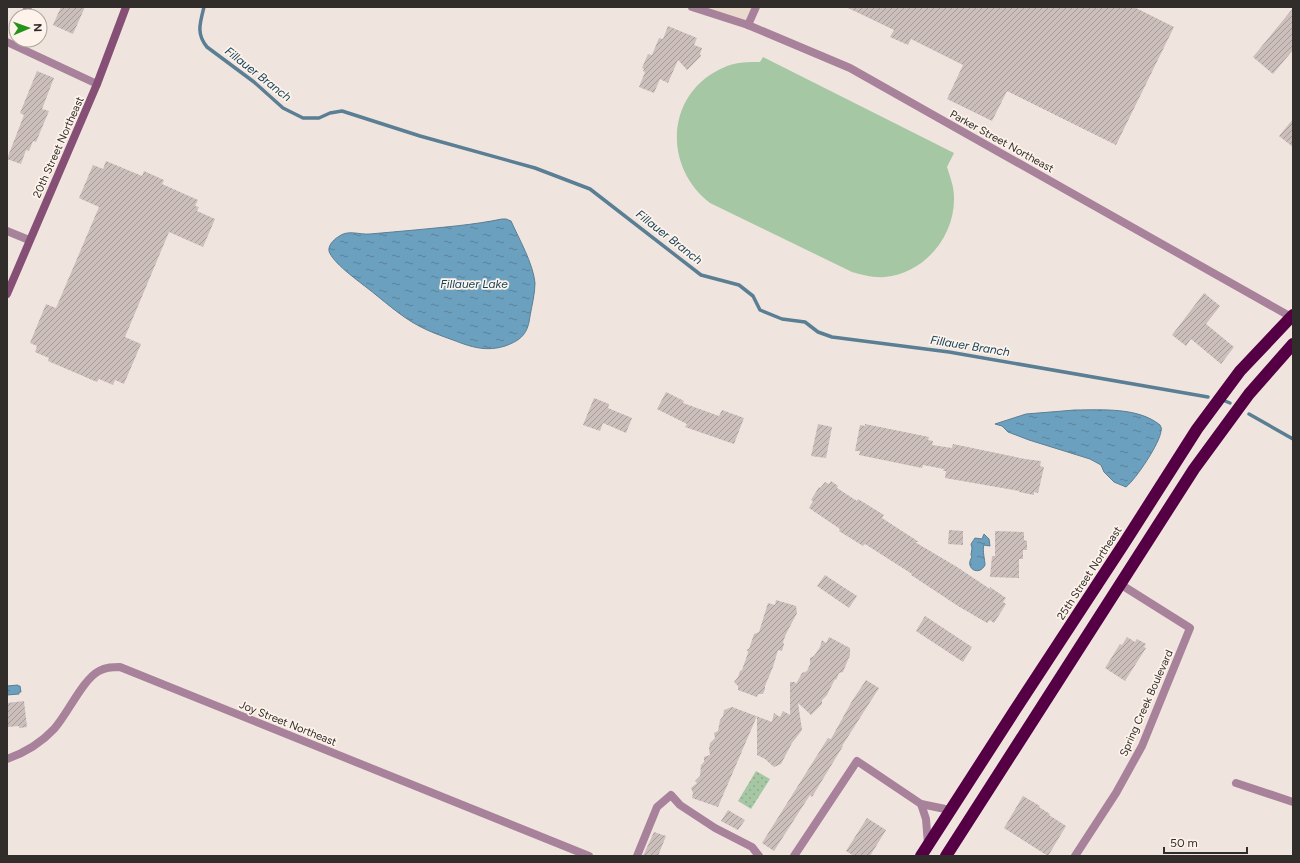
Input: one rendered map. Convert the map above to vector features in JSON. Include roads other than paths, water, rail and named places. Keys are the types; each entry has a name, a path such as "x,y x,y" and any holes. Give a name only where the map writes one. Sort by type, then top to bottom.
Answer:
{"highway":[{"name":"25th Street Northeast","path":"921,856 1197,429 1240,371 1292,317"},
{"path":"946,856 1194,469 1249,394 1293,344"}],"street":[{"name":"20th Street Northeast","path":"7,294 97,84 126,7"},
{"name":"Parker Street Northeast","path":"692,7 748,25 850,68 1292,317"},
{"path":"748,25 756,7"},
{"path":"21,48 97,84"},
{"path":"7,231 29,240"},
{"name":"Spring Creek Boulevard","path":"1075,856 1116,793 1142,746 1190,628 1120,584"},
{"name":"Joy Street Northeast","path":"7,758 33,746 50,733 86,683 97,672 106,668 120,668 589,856"},
{"path":"794,856 856,761 921,804 950,810"},
{"path":"1236,783 1293,802"},
{"path":"637,856 657,807 671,795 680,805 715,828 752,847 759,856"},
{"path":"921,804 926,818 928,844"}],"water":[{"name":"Fillauer Lake","path":"502,219 511,221 529,259 535,283 529,322 526,331 516,341 498,348 485,349 466,345 432,332 405,318 345,270 335,260 329,251 329,247 333,241 346,233 366,234 459,226"},
{"path":"1075,410 1131,412 1151,419 1160,425 1160,437 1157,444 1136,477 1126,487 1114,482 1104,472 1101,465 1090,459 1029,440 1008,432 1002,426 995,424 1026,414"},
{"path":"984,534 989,539 990,546 984,545 983,552 985,565 982,569 976,571 971,568 970,565 972,557 971,544 975,538 982,539"},
{"path":"7,686 20,686 21,692 19,692 19,694 7,695"}],"waterway":[{"name":"Fillauer Branch","path":"204,7 200,23 200,33 201,38 207,47 254,82 283,108 303,118 319,118 330,113 342,111 420,136 535,168 590,189 701,275 739,285 753,296 760,310 782,319 805,322 818,332 832,337 949,352 1208,397"},
{"name":"Fillauer Branch","path":"1225,401 1230,403"},
{"name":"Fillauer Branch","path":"1249,414 1293,439"}]}
